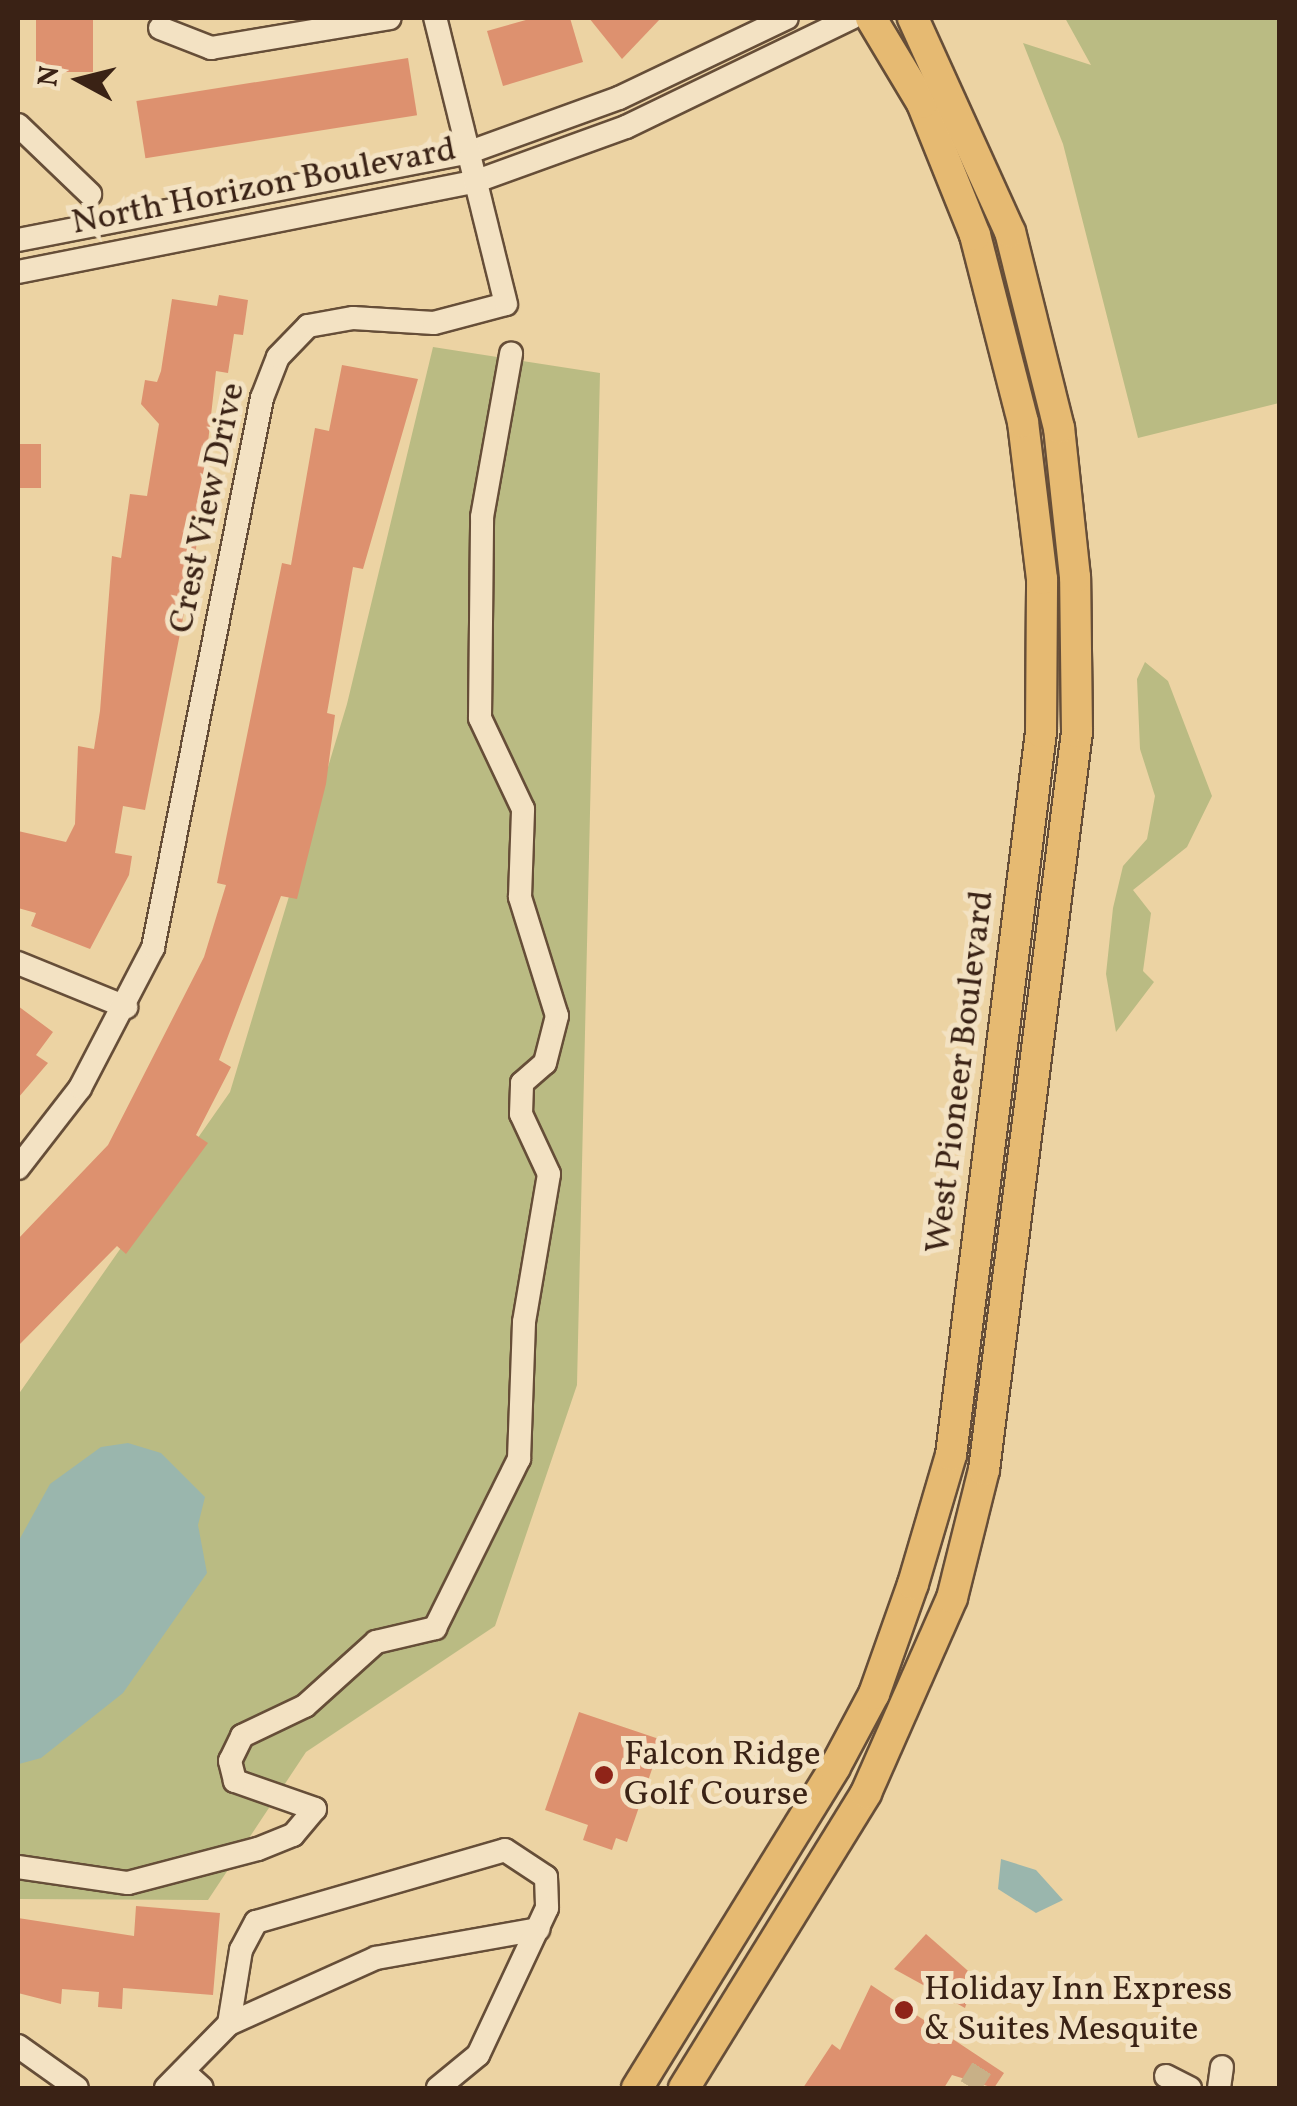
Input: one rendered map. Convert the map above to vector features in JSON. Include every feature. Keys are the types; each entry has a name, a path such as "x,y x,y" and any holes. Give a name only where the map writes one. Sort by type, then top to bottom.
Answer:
{"main road":[{"name":"West Pioneer Boulevard","path":"637,2088 874,1694 951,1455 1040,732 1042,580 1023,422 975,235 922,103 871,18"},
{"name":"West Pioneer Boulevard","path":"684,2088 866,1793 952,1598 984,1470 1077,732 1075,577 1058,428 1010,232 913,18"}],"street":[{"path":"160,28 211,48 334,23 390,18"},
{"name":"Crest View Drive","path":"18,1168 80,1088 126,1007 171,874 262,398 278,357 308,326 352,318 434,323 506,304 434,18"},
{"name":"North Horizon Boulevard","path":"18,240 467,153 619,98 787,18"},
{"name":"North Horizon Boulevard","path":"18,272 474,182 659,112 851,18"},
{"path":"18,125 90,194"},
{"path":"18,1867 89,1884 128,1883 293,1834 315,1809 235,1781 230,1761 242,1736 305,1706 376,1642 435,1628 519,1459 524,1322 549,1174 521,1114 522,1082 545,1063 557,1016 520,897 523,809 480,718 482,517 511,354"},
{"path":"18,962 126,1007"},
{"path":"229,2024 241,1950 256,1922 342,1894 505,1850 546,1877 538,1929 478,2055 438,2088"},
{"path":"166,2088 229,2024 376,1958 538,1929"},
{"path":"18,2046 77,2088"},
{"path":"183,2071 202,2088"},
{"path":"1166,2076 1190,2088"}],"green space":[{"path":"1065,18 1279,18 1279,403 1138,438 1063,144 1023,43 1091,65"},
{"path":"433,347 600,373 577,1385 495,1626 306,1752 208,1900 18,1899 18,1395 230,1092 347,704"},
{"path":"1145,662 1168,681 1212,796 1187,847 1133,890 1151,913 1143,971 1154,982 1116,1032 1106,974 1113,908 1123,866 1147,839 1155,796 1140,749 1137,679"}],"water":[{"path":"128,1443 161,1453 205,1497 198,1525 207,1573 123,1693 41,1758 19,1764 18,1542 50,1484 101,1447"},
{"path":"1001,1859 1036,1870 1063,1900 1036,1913 998,1889"}],"building":[{"path":"36,18 93,18 93,72 36,72"},
{"path":"533,18 570,18 583,62 503,86 487,31"},
{"path":"589,18 661,18 622,59"},
{"path":"408,58 417,115 145,158 136,101"},
{"path":"219,295 248,300 243,335 234,334 228,373 216,371 195,558 145,810 123,806 115,853 132,856 129,875 90,949 31,926 36,913 18,908 18,831 66,842 75,824 78,746 94,749 100,711 112,556 121,558 130,494 147,496 159,424 141,404 145,380 157,382 161,371 172,299 217,306"},
{"path":"342,365 418,379 363,569 353,567 327,713 335,715 326,784 297,899 281,896 219,1060 231,1067 196,1135 208,1143 126,1254 117,1246 18,1346 18,1239 108,1145 204,957 226,885 217,883 282,563 291,565 315,428 329,431"},
{"path":"18,444 41,444 41,488 18,488"},
{"path":"18,1006 53,1032 36,1055 48,1063 18,1098"},
{"name":"Falcon Ridge Golf Course","path":"579,1712 662,1740 627,1842 616,1838 612,1850 583,1840 588,1825 545,1810"},
{"path":"136,1906 220,1913 213,1995 123,1988 122,2009 98,2007 99,1992 62,1989 61,2004 18,1993 18,1918 134,1936"},
{"path":"926,1934 975,1977 965,2008 894,1969"},
{"name":"Holiday Inn Express & Suites Mesquite","path":"871,1985 1004,2073 994,2088 952,2075 944,2088 803,2088 832,2044 840,2050"}],"tunnel":[{"path":"970,2087 986,2061"}],"place":[{"name":"Falcon Ridge Golf Course","path":"604,1775"},
{"name":"Holiday Inn Express & Suites Mesquite","path":"904,2010"}]}
